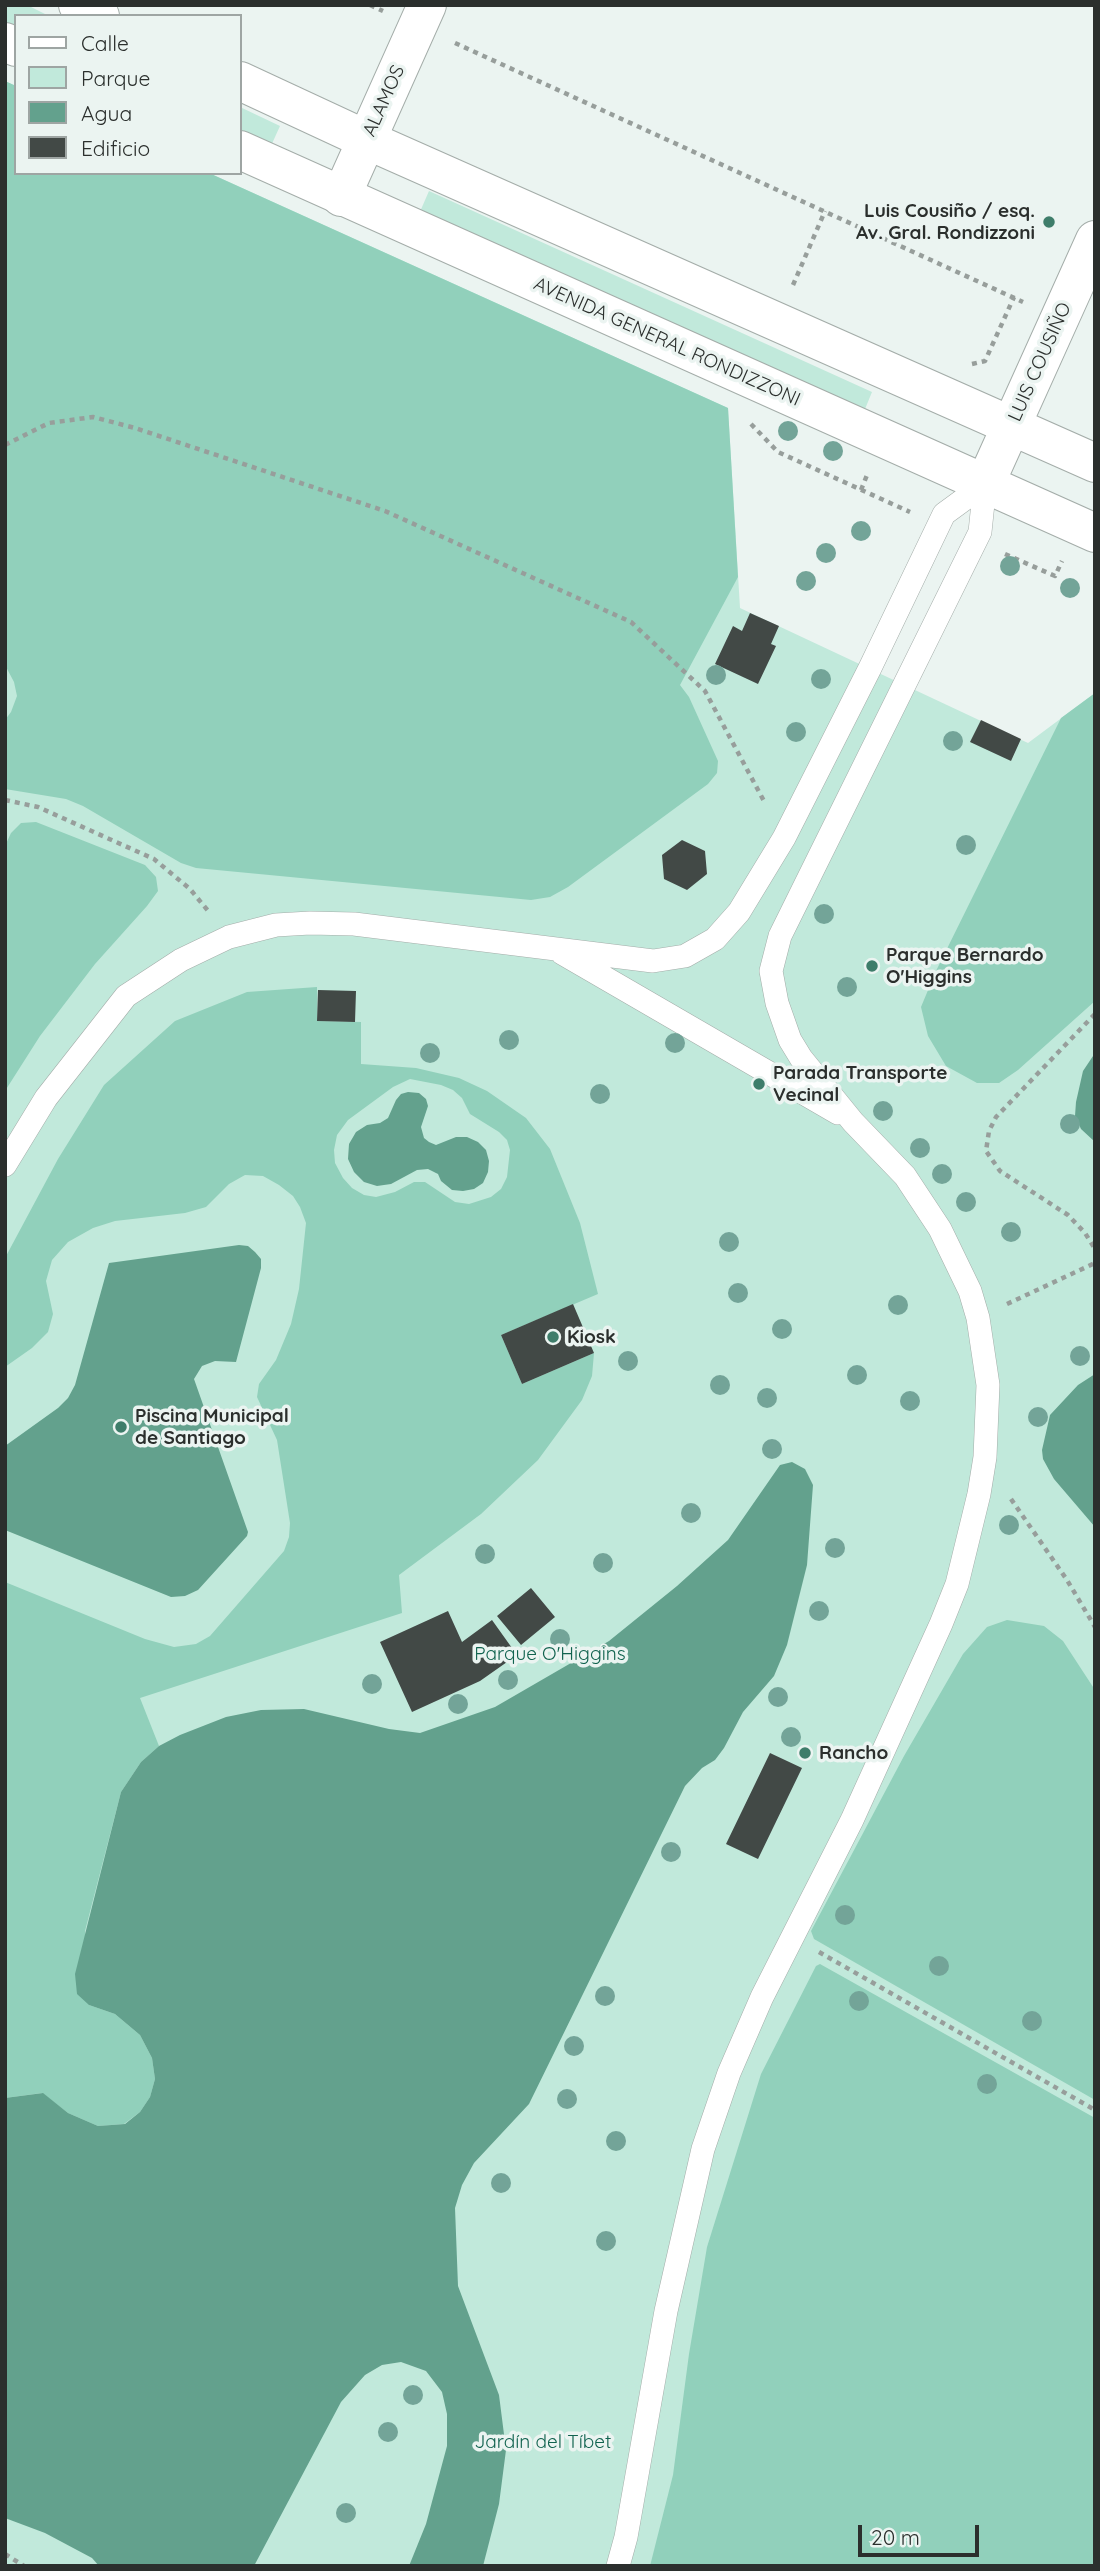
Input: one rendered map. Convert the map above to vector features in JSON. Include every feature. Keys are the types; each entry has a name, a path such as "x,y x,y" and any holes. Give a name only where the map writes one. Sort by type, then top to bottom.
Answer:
{"main road":[{"path":"78,5 96,14"},
{"name":"ALAMOS","path":"341,197 423,16"},
{"path":"242,82 366,140 1095,463"},
{"name":"AVENIDA GENERAL RONDIZZONI","path":"242,151 1095,533"},
{"name":"LUIS COUSIÑO","path":"985,484 1095,240"}],"lane":[{"path":"5,1165 46,1098 126,996 181,960 229,937 276,925 354,924 653,961 685,956 715,939 740,912 784,838 944,514 985,484"},
{"path":"618,2566 626,2537 666,2311 703,2149 729,2073 762,1997 852,1820 957,1584 969,1542 985,1457 988,1385 978,1318 970,1291 940,1230 905,1176 853,1122 801,1058 790,1040 777,1003 771,971 780,936 980,531 985,484"},
{"path":"552,947 853,1122"}],"path":[{"path":"370,5 423,16 825,211 1014,298 985,361 972,365"},
{"path":"792,286 825,211"},
{"path":"5,445 49,423 93,417 124,425 385,511 631,622 705,691 784,838"},
{"path":"860,490 938,525"},
{"path":"975,541 1055,576"},
{"path":"5,800 38,807 154,859 190,889 229,937"},
{"path":"1095,1014 996,1116 989,1131 986,1152 1000,1171 1068,1214 1085,1233 1095,1250"},
{"path":"978,1318 1095,1263"},
{"path":"985,1457 1095,1627"},
{"path":"792,1937 1095,2110"},
{"path":"5,2554 24,2566"}],"green space":[{"path":"5,5 27,5 45,14 14,14 14,27 5,23"},
{"name":"Parque O'Higgins","path":"5,81 14,85 14,175 213,175 728,408 740,608 1028,743 1095,693 1095,2566 5,2566"},
{"path":"242,108 280,126 270,148 242,135"},
{"path":"429,191 872,392 863,414 419,214"}],"shaded area":[{"path":"5,81 14,85 14,175 213,175 728,408 738,577 680,685 689,697 718,761 717,773 708,784 568,887 550,897 531,900 196,868 181,863 83,806 66,799 5,789 5,720 17,696 14,682 5,665"},
{"path":"1095,693 1095,1001 1018,1070 999,1083 977,1083 946,1066 928,1036 921,1007 936,971 1061,718"},
{"path":"36,822 145,865 156,877 158,891 95,964 40,1036 5,1091 5,846 11,833 21,823"},
{"path":"317,987 317,1021 361,1022 361,1064 416,1068 459,1078 487,1091 526,1118 550,1149 580,1223 598,1294 501,1335 522,1384 594,1353 592,1376 582,1400 538,1460 481,1514 399,1575 402,1613 140,1698 159,1746 141,1762 121,1792 85,1931 89,2005 115,2014 140,2035 152,2058 155,2079 150,2097 140,2112 124,2124 98,2126 68,2113 42,2093 5,2098 5,1582 145,1639 174,1647 196,1644 210,1636 284,1551 290,1523 277,1440 257,1397 259,1384 276,1360 291,1324 299,1289 306,1223 293,1196 263,1176 245,1175 229,1184 206,1207 185,1213 115,1221 93,1228 68,1242 52,1260 46,1281 53,1314 48,1332 32,1348 5,1367 5,1258 58,1159 104,1085 175,1021 247,992","holes":["410,1079 453,1090 462,1098 470,1114 507,1140 510,1150 507,1177 501,1189 491,1197 469,1204 455,1202 425,1182 414,1182 395,1192 376,1197 364,1195 352,1188 335,1163 334,1150 337,1135 348,1120 393,1087"]},
{"path":"1007,1620 1044,1626 1063,1641 1095,1690 1095,2100 814,1939 811,1931 904,1756 963,1654 987,1627"},
{"path":"820,1964 1095,2118 1095,2566 650,2566 673,2475 707,2247 761,2074 816,1966"}],"water":[{"path":"1095,1053 1095,1142 1081,1129 1075,1116 1083,1071"},
{"path":"419,1093 426,1099 428,1106 421,1127 424,1138 429,1142 436,1145 456,1137 467,1137 486,1150 488,1172 483,1183 474,1189 452,1190 441,1181 438,1174 428,1169 417,1170 391,1184 377,1186 364,1182 354,1172 348,1159 349,1144 356,1132 388,1118 396,1100 401,1094"},
{"name":"Piscina Municipal de Santiago","path":"248,1246 255,1252 261,1259 261,1268 236,1362 215,1361 202,1366 194,1379 248,1532 247,1536 198,1590 185,1596 171,1597 5,1530 5,1446 68,1398 75,1385 109,1263"},
{"path":"1095,1374 1095,1527 1054,1479 1043,1459 1042,1450 1050,1415 1078,1385"},
{"path":"792,1462 805,1469 813,1485 807,1565 787,1645 774,1676 743,1712 715,1760 702,1768 685,1786 529,2104 474,2163 462,2185 455,2208 458,2286 499,2395 506,2450 499,2504 483,2566 409,2566 426,2524 447,2446 447,2414 442,2392 426,2371 401,2362 382,2365 365,2375 341,2402 254,2566 99,2566 92,2558 45,2533 5,2518 5,2098 43,2093 68,2113 98,2126 125,2124 140,2112 150,2097 155,2079 152,2058 140,2035 115,2014 89,2005 77,1994 75,1974 121,1792 141,1762 159,1746 180,1735 226,1717 261,1710 304,1709 389,1729 420,1733 495,1707 609,1641 677,1586 728,1540 780,1465"}],"building":[{"path":"750,613 779,626 771,644 776,646 758,684 715,664 733,626 742,631"},
{"path":"981,720 1021,739 1011,761 970,742"},
{"path":"682,840 705,851 707,874 687,890 664,879 662,855"},
{"path":"318,990 356,991 355,1022 317,1021"},
{"path":"573,1304 594,1353 522,1384 501,1335"},
{"path":"531,1588 555,1617 521,1645 497,1616"},
{"path":"448,1611 462,1642 492,1620 517,1655 480,1681 412,1712 380,1642"},
{"path":"770,1753 802,1768 758,1859 726,1844"}],"place":[{"name":"Luis Cousiño / esq. Av. Gral. Rondizzoni","path":"1049,222"},
{"name":"Parque Bernardo O'Higgins","path":"872,966"},
{"name":"Parada Transporte Vecinal","path":"759,1084"},
{"name":"Kiosk","path":"553,1337"},
{"name":"Piscina Municipal de Santiago","path":"121,1427"},
{"name":"Rancho","path":"805,1753"}],"park label":[{"name":"Jardín del Tíbet","path":"543,2442"}]}
